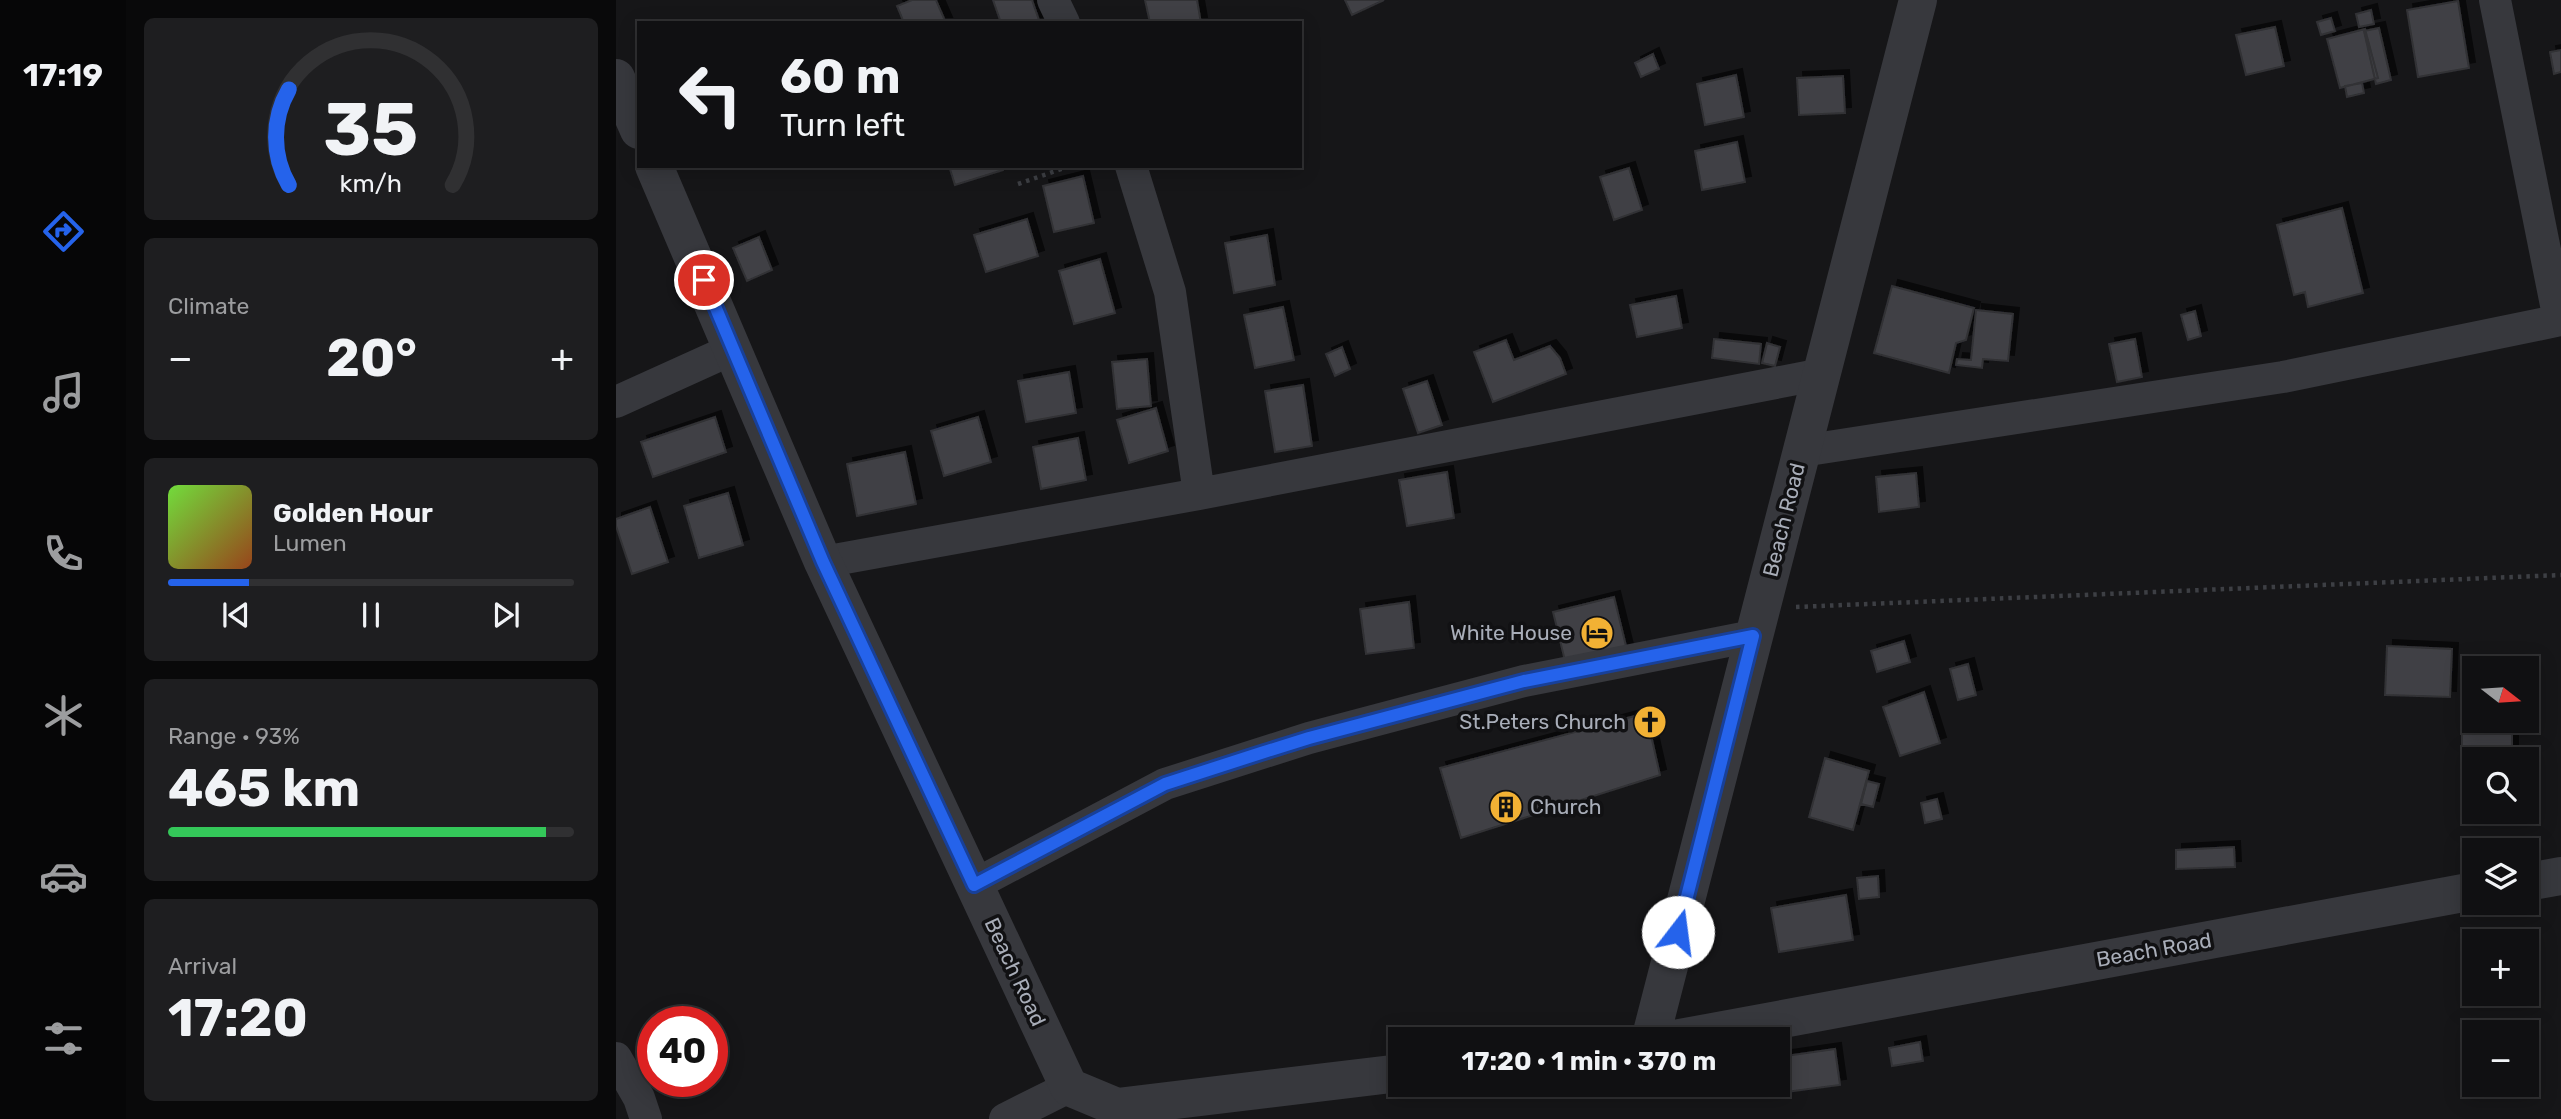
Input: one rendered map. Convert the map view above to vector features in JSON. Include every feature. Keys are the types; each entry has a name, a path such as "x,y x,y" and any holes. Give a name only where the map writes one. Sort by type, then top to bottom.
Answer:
{"street":[{"path":"1053,0 1063,21"},
{"name":"Beach Road","path":"1653,1027 1918,0"},
{"path":"1802,451 2283,377 2560,320 2495,0"},
{"path":"616,78 637,125"},
{"name":"Beach Road","path":"655,168 823,562 1069,1087"},
{"path":"1132,168 1170,292 1199,494"},
{"path":"616,402 733,349"},
{"path":"823,562 1199,494 1822,374"},
{"path":"974,885 1165,784 1309,738 1757,623"},
{"path":"2539,880 2561,876"},
{"name":"Beach Road","path":"1739,1027 2462,893"},
{"path":"616,1058 639,1098 646,1119"},
{"path":"1005,1119 1069,1087 1117,1107 1388,1074"}],"path":[{"path":"1018,184 1064,168"},
{"path":"1757,623 2561,575"}],"building":[{"path":"912,0 936,0 945,21 903,21 897,6"},
{"path":"993,0 1032,0 1039,21 1000,21"},
{"path":"1145,0 1197,0 1201,21 1150,21"},
{"path":"1345,0 1384,0 1352,15"},
{"path":"2458,1 2469,68 2418,77 2407,10"},
{"path":"2371,10 2374,24 2359,27 2356,14"},
{"path":"2331,18 2335,31 2321,35 2317,22"},
{"path":"2275,27 2284,66 2246,75 2236,35"},
{"path":"2379,28 2391,80 2376,84 2364,31"},
{"path":"2365,29 2378,78 2340,88 2327,39"},
{"path":"2561,50 2561,72 2554,74 2550,52"},
{"path":"1653,54 1659,69 1641,77 1635,63"},
{"path":"1736,75 1744,117 1705,125 1697,84"},
{"path":"1843,76 1845,113 1799,115 1797,78"},
{"path":"2362,83 2364,93 2347,97 2345,86"},
{"path":"1737,142 1745,182 1702,190 1695,151"},
{"path":"950,168 1002,168 1003,170 955,185"},
{"path":"1629,168 1642,210 1614,220 1600,177"},
{"path":"1083,176 1094,223 1054,232 1043,186"},
{"path":"2342,208 2363,293 2308,307 2305,292 2294,295 2277,225"},
{"path":"1027,219 1038,256 986,272 974,235"},
{"path":"1267,235 1275,285 1234,293 1225,243"},
{"path":"759,237 772,270 747,281 733,248"},
{"path":"1100,259 1115,313 1074,324 1059,271"},
{"path":"1892,286 1974,308 1966,340 1956,343 1949,373 1874,353"},
{"path":"1676,296 1682,328 1637,337 1630,305"},
{"path":"1283,307 1294,360 1255,368 1244,315"},
{"path":"1976,310 2013,314 2008,361 1983,359 1982,368 1956,365 1957,359 1971,360"},
{"path":"2195,311 2201,336 2188,340 2181,315"},
{"path":"1714,339 1761,344 1759,364 1712,358"},
{"path":"2135,339 2142,377 2117,382 2109,344"},
{"path":"1506,340 1514,360 1550,346 1560,358 1566,374 1493,402 1474,352"},
{"path":"1767,343 1780,347 1775,366 1762,363"},
{"path":"1342,347 1350,369 1335,376 1326,354"},
{"path":"1147,359 1151,406 1117,409 1112,362"},
{"path":"1069,372 1076,413 1026,422 1018,381"},
{"path":"1427,381 1442,425 1418,433 1403,389"},
{"path":"1303,385 1312,446 1275,452 1265,391"},
{"path":"1156,408 1168,451 1129,463 1117,420"},
{"path":"715,417 726,452 653,477 641,442"},
{"path":"978,417 991,462 944,476 931,431"},
{"path":"1078,438 1086,480 1041,489 1033,447"},
{"path":"905,452 916,504 857,516 847,464"},
{"path":"1447,472 1454,518 1407,526 1399,480"},
{"path":"1916,473 1919,507 1879,512 1876,477"},
{"path":"728,493 743,545 699,558 684,506"},
{"path":"650,507 668,562 632,574 616,519"},
{"path":"1614,597 1628,654 1567,669 1553,612"},
{"path":"1409,602 1414,648 1366,654 1360,609"},
{"path":"1904,641 1910,662 1877,672 1871,651"},
{"path":"2387,646 2452,649 2450,697 2385,695"},
{"path":"1968,664 1976,695 1958,700 1950,669"},
{"path":"1924,692 1940,743 1900,756 1883,707"},
{"name":"Church","path":"1646,713 1660,775 1461,838 1440,768"},
{"path":"2462,733 2512,733 2512,747 2462,747"},
{"path":"1825,758 1869,771 1853,830 1809,817"},
{"path":"1867,781 1879,784 1873,807 1861,804"},
{"path":"1937,799 1942,819 1925,823 1921,803"},
{"path":"2234,847 2235,867 2176,869 2176,850"},
{"path":"1878,876 1879,897 1859,899 1857,878"},
{"path":"1846,895 1853,940 1779,952 1771,908"},
{"path":"1920,1042 1923,1061 1892,1066 1889,1048"},
{"path":"1835,1049 1840,1085 1790,1091 1790,1055"}],"place":[{"name":"White House","path":"1597,633"},
{"name":"St.Peters Church","path":"1650,722"},
{"name":"Church","path":"1506,807"}],"route":[{"path":"704,280 823,562 974,885 1165,784 1261,753 1524,681 1753,636 1678,932"}]}
